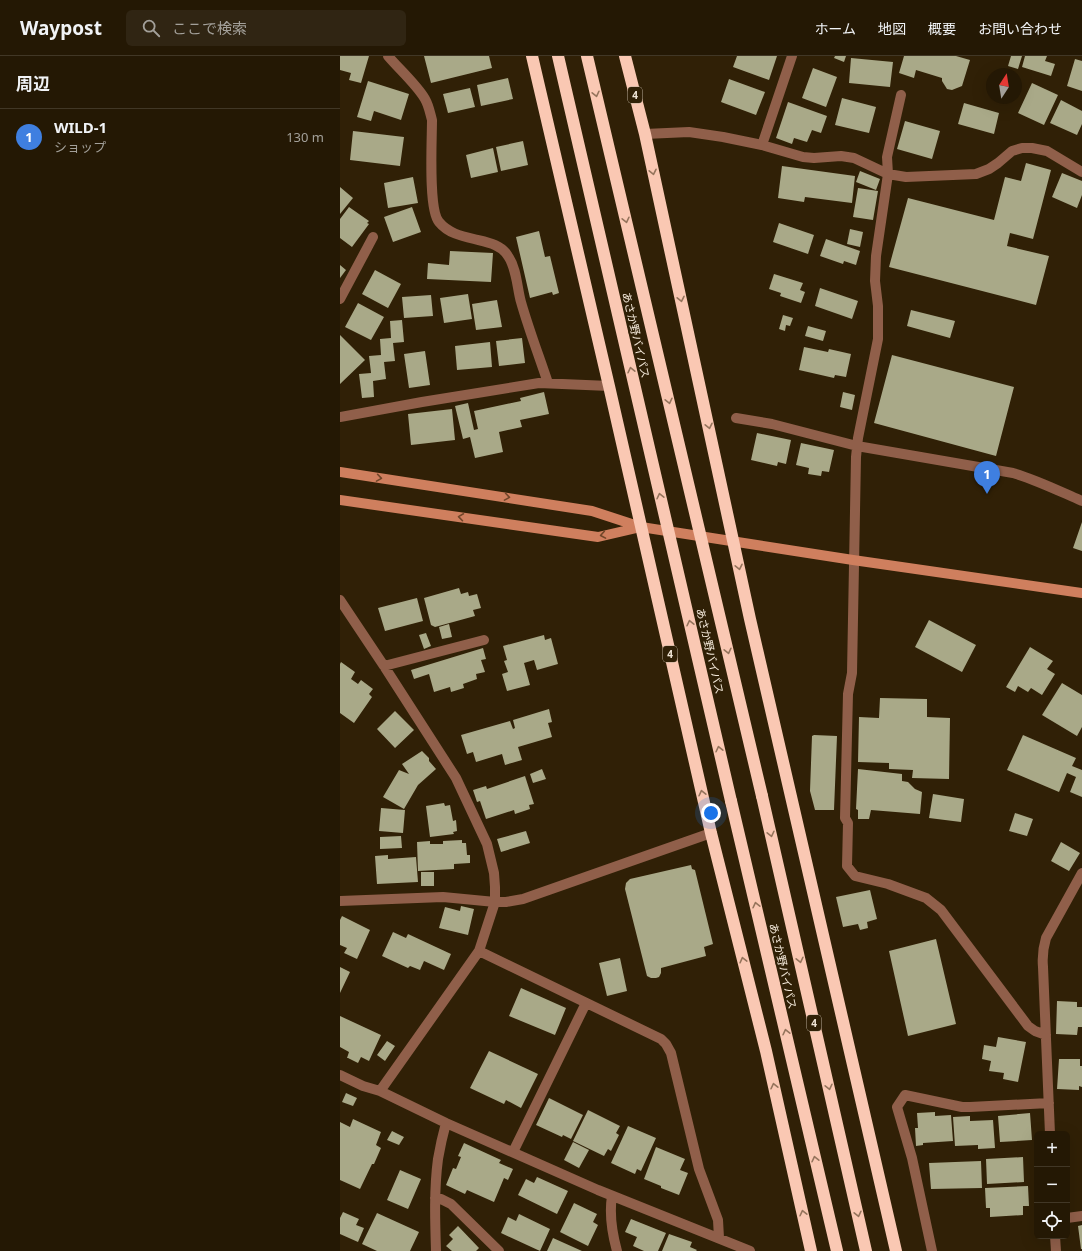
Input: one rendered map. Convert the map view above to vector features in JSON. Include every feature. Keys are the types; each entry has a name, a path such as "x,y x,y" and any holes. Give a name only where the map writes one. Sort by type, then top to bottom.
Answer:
{"highway":[{"name":"4","path":"532,56 711,833 766,1051 811,1251"},
{"name":"あさか野バイパス","path":"558,56 837,1251"},
{"name":"あさか野バイパス","path":"587,56 762,796 866,1251"},
{"name":"4","path":"625,56 645,134 752,626 896,1251"}],"street":[{"path":"388,56 421,92 426,100 432,120 432,191 435,213 438,221 450,232 459,236 497,246 504,250 509,256 521,303 548,383"},
{"path":"762,145 792,56"},
{"path":"901,95 886,157 888,174 876,256 875,281 878,306 878,340 857,446 853,560 852,673 848,694 845,818 848,823 847,866 855,876 888,884 926,898 941,910 1028,1026 1035,1031 1046,1035"},
{"path":"645,134 689,132 762,145 803,157 814,158 841,156 854,158 888,174 906,177 976,174 989,169 1012,151 1022,148 1047,151 1082,172"},
{"path":"340,299 373,237"},
{"path":"340,417 525,385 548,383 609,386"},
{"path":"736,418 772,424 857,446 1013,473 1046,484 1082,501"},
{"path":"340,472 592,510 641,527 853,560 1082,593"},
{"path":"340,500 598,537 641,527"},
{"path":"340,600 456,778 487,844 492,861 495,887 495,902 479,951 380,1091"},
{"path":"384,666 484,640"},
{"path":"340,901 443,897 506,902 522,899 711,833"},
{"path":"1050,1131 1042,958 1043,949 1046,938 1082,873"},
{"path":"479,951 661,1039 669,1048 699,1169 718,1220 719,1238"},
{"path":"513,1152 586,1003"},
{"path":"340,1075 363,1086 380,1091 446,1123 612,1196 750,1251"},
{"path":"932,1251 912,1158 897,1108 905,1095 962,1107 1049,1104"},
{"path":"436,1251 435,1198 438,1157 446,1123"},
{"path":"612,1196 610,1208 612,1233 617,1251"},
{"path":"435,1198 451,1204 499,1251"},
{"path":"1070,1218 1082,1216"},
{"path":"1055,1239 1056,1251"}],"building":[{"path":"340,56 369,56 361,83 349,80 351,73 340,70"},
{"path":"424,56 489,56 492,68 431,83"},
{"path":"737,56 777,56 769,80 733,67"},
{"path":"835,56 846,56 844,62 834,58"},
{"path":"904,56 956,56 970,60 962,86 952,90 947,89 942,81 942,78 916,70 914,78 899,73"},
{"path":"1011,56 1022,56 1018,68 1008,66"},
{"path":"1025,56 1047,56 1045,61 1055,64 1051,76 1022,67"},
{"path":"851,58 893,62 890,87 849,83"},
{"path":"1075,59 1082,61 1082,91 1067,86"},
{"path":"813,68 837,77 826,107 802,98"},
{"path":"508,78 513,99 481,106 477,85"},
{"path":"729,79 765,92 756,115 721,102"},
{"path":"368,81 409,94 401,120 374,111 371,121 357,117"},
{"path":"1032,83 1058,95 1044,125 1018,113"},
{"path":"470,88 475,107 448,113 443,94"},
{"path":"842,98 876,107 869,133 835,125"},
{"path":"1061,100 1082,111 1082,124 1077,135 1050,123"},
{"path":"788,102 827,116 821,133 812,130 807,142 794,138 792,144 776,138"},
{"path":"964,103 999,113 994,134 958,124"},
{"path":"905,121 940,131 932,159 897,149"},
{"path":"353,131 404,137 400,166 350,160"},
{"path":"523,141 528,165 501,171 496,147"},
{"path":"493,148 498,172 471,178 466,155"},
{"path":"1026,163 1051,170 1033,239 1010,233 1007,246 1049,256 1036,305 889,267 908,198 994,220 1005,177 1021,181"},
{"path":"782,166 855,176 852,203 805,197 804,202 778,198"},
{"path":"860,171 880,179 876,190 856,182"},
{"path":"1062,173 1082,181 1082,195 1077,208 1052,197"},
{"path":"413,177 418,203 388,208 384,183"},
{"path":"340,187 353,198 340,214"},
{"path":"858,188 878,191 873,220 853,217"},
{"path":"349,207 369,221 367,223 369,224 352,247 340,238 340,219"},
{"path":"412,207 421,232 393,242 384,217"},
{"path":"779,223 814,235 808,254 773,242"},
{"path":"850,229 863,232 860,247 847,244"},
{"path":"539,231 545,257 550,256 559,293 553,295 552,292 530,298 516,237"},
{"path":"826,239 860,251 856,265 844,261 843,264 820,256"},
{"path":"450,251 493,253 491,282 427,279 428,263 449,265"},
{"path":"340,265 346,270 340,278"},
{"path":"375,270 401,284 388,308 362,294"},
{"path":"774,274 803,283 800,290 805,292 801,303 780,296 781,293 769,289"},
{"path":"820,288 858,301 852,319 815,306"},
{"path":"468,294 472,319 444,323 440,298"},
{"path":"431,295 433,316 404,318 402,297"},
{"path":"497,300 502,327 476,330 472,304"},
{"path":"358,303 384,317 371,340 345,327"},
{"path":"911,310 955,321 950,338 907,326"},
{"path":"783,315 793,318 790,326 786,325 785,331 779,329"},
{"path":"402,320 404,342 393,343 395,361 384,362 386,379 373,381 374,397 362,398 359,374 371,373 369,356 381,355 380,339 391,338 390,321"},
{"path":"808,326 826,331 823,341 805,336"},
{"path":"340,335 365,360 340,384"},
{"path":"522,338 525,363 499,366 496,341"},
{"path":"490,342 492,367 457,370 455,346"},
{"path":"804,347 828,352 829,349 851,354 846,377 835,375 834,378 799,370"},
{"path":"425,351 430,385 409,388 404,354"},
{"path":"892,355 1014,387 996,456 874,423"},
{"path":"544,392 549,414 520,420 522,427 499,432 503,452 475,458 470,437 463,439 455,406 468,403 474,430 478,429 474,411 521,401 520,398"},
{"path":"843,392 855,395 852,410 840,407"},
{"path":"452,409 455,440 411,445 408,414"},
{"path":"757,433 791,440 786,464 778,462 777,466 751,460"},
{"path":"801,443 834,450 829,472 822,471 821,476 808,474 809,468 796,465"},
{"path":"1082,522 1082,551 1073,548"},
{"path":"459,588 461,594 468,592 469,596 477,594 481,608 473,610 475,616 435,627 431,625 424,598"},
{"path":"417,598 423,621 385,631 378,608"},
{"path":"929,620 976,645 962,672 915,647"},
{"path":"449,624 452,637 442,639 439,627"},
{"path":"426,633 431,646 424,649 419,635"},
{"path":"544,635 545,640 551,638 558,664 537,670 534,660 524,663 530,685 507,691 502,674 508,672 504,661 507,660 503,646"},
{"path":"1030,647 1053,661 1047,669 1055,674 1042,695 1031,688 1028,692 1018,686 1015,692 1006,687"},
{"path":"483,648 486,659 481,660 485,672 476,674 477,679 463,684 464,688 451,692 450,687 434,692 429,674 414,679 411,670"},
{"path":"341,662 355,672 351,679 358,684 361,680 373,689 369,694 372,697 354,723 340,713"},
{"path":"1062,683 1082,695 1082,727 1077,736 1042,715"},
{"path":"880,698 927,699 927,717 950,718 949,779 912,778 913,770 889,769 889,763 858,762 859,717 879,718"},
{"path":"549,709 552,722 548,723 552,737 518,747 522,760 505,765 502,754 476,762 473,752 467,754 461,735 510,721 513,729 515,728 513,720"},
{"path":"395,711 414,730 395,748 377,729"},
{"path":"1023,735 1076,758 1072,766 1082,770 1082,797 1070,792 1076,777 1067,773 1059,792 1007,770"},
{"path":"812,736 837,736 834,810 815,810 810,791"},
{"path":"422,751 429,758 429,761 436,769 418,785 404,809 383,797 399,770 409,774 402,764"},
{"path":"542,769 546,779 533,783 530,774"},
{"path":"858,769 902,774 902,781 908,782 915,789 922,792 920,814 871,810 869,819 858,819 858,810 856,809"},
{"path":"525,776 534,804 529,805 530,809 515,814 514,810 486,819 480,801 477,802 473,790 486,786 487,789"},
{"path":"933,794 964,799 961,822 929,818"},
{"path":"444,803 445,806 450,805 453,821 456,820 457,831 453,832 454,834 430,837 426,806"},
{"path":"381,808 405,810 403,833 379,831"},
{"path":"1015,813 1033,819 1027,836 1009,831"},
{"path":"526,831 530,843 501,852 497,839"},
{"path":"401,836 402,848 380,849 380,837"},
{"path":"462,840 462,843 466,843 467,855 470,855 470,863 454,864 454,869 418,871 417,842 430,841 430,844 443,844 443,841"},
{"path":"1061,842 1080,853 1069,871 1051,861"},
{"path":"388,855 388,859 416,857 418,882 377,884 375,856"},
{"path":"691,865 692,869 695,870 713,944 704,947 706,956 661,968 659,977 651,978 647,976 625,889 626,883 630,879"},
{"path":"421,872 434,872 434,886 421,886"},
{"path":"870,890 877,919 867,922 868,928 860,930 858,924 843,927 836,897"},
{"path":"461,906 474,909 468,935 439,928 445,907 460,911"},
{"path":"342,916 370,930 357,959 344,953 347,948 340,945 340,920"},
{"path":"393,932 406,938 408,934 451,954 444,970 424,961 420,970 410,966 408,968 382,956"},
{"path":"936,939 956,1024 908,1036 889,951"},
{"path":"620,958 627,991 607,996 599,963"},
{"path":"340,967 350,972 340,993"},
{"path":"521,988 566,1008 555,1035 509,1016"},
{"path":"1057,1001 1077,1002 1077,1007 1082,1007 1082,1027 1078,1027 1077,1035 1056,1034"},
{"path":"340,1016 381,1035 369,1061 361,1057 358,1063 347,1058 349,1052 340,1047"},
{"path":"998,1037 1026,1042 1018,1082 1003,1079 1004,1073 989,1071 991,1061 982,1059 984,1045 996,1047"},
{"path":"387,1041 395,1046 385,1061 377,1055"},
{"path":"489,1051 538,1074 521,1108 506,1100 504,1104 470,1088"},
{"path":"1059,1059 1080,1059 1080,1066 1082,1066 1082,1087 1079,1086 1079,1090 1057,1089"},
{"path":"346,1093 357,1098 353,1106 342,1102"},
{"path":"549,1098 583,1115 571,1139 563,1135 562,1137 536,1125"},
{"path":"588,1110 620,1126 616,1133 619,1135 611,1151 608,1149 604,1156 573,1141"},
{"path":"935,1112 935,1116 951,1115 953,1141 923,1143 923,1145 916,1146 915,1128 918,1128 917,1113"},
{"path":"1030,1113 1032,1140 1000,1142 998,1116"},
{"path":"970,1116 970,1121 993,1120 995,1148 978,1149 978,1145 955,1146 953,1117"},
{"path":"353,1119 381,1132 376,1145 381,1148 360,1189 340,1180 340,1122 350,1127"},
{"path":"628,1126 656,1138 641,1171 637,1169 635,1174 611,1163"},
{"path":"392,1131 404,1137 399,1145 387,1140"},
{"path":"573,1142 589,1150 579,1168 564,1160"},
{"path":"464,1143 501,1160 499,1163 513,1169 508,1180 504,1178 494,1202 467,1190 465,1194 446,1185 453,1168 456,1169 461,1157 458,1156"},
{"path":"656,1147 685,1159 680,1170 688,1173 679,1195 644,1179"},
{"path":"1023,1157 1024,1182 987,1184 986,1159"},
{"path":"981,1161 982,1188 931,1189 929,1163"},
{"path":"400,1170 421,1179 408,1209 387,1200"},
{"path":"537,1177 568,1191 557,1214 518,1195 526,1179 534,1183"},
{"path":"1028,1186 1029,1206 1023,1206 1023,1215 990,1217 990,1208 986,1208 985,1188"},
{"path":"574,1203 597,1214 593,1222 598,1225 588,1246 560,1232"},
{"path":"343,1212 359,1219 356,1225 364,1228 358,1242 340,1234 340,1218"},
{"path":"377,1213 419,1232 410,1251 377,1251 362,1244"},
{"path":"519,1214 550,1229 540,1251 501,1233 508,1217 516,1221"},
{"path":"631,1219 666,1233 658,1251 644,1251 633,1246 637,1237 625,1232"},
{"path":"1082,1225 1082,1249 1081,1249 1078,1226"},
{"path":"458,1226 479,1248 476,1251 452,1251 446,1246 453,1239 449,1235"},
{"path":"669,1234 692,1242 690,1247 697,1250 662,1251"},
{"path":"553,1238 582,1251 547,1251"}],"place":[{"name":"WILD-1","path":"987,494"}]}
